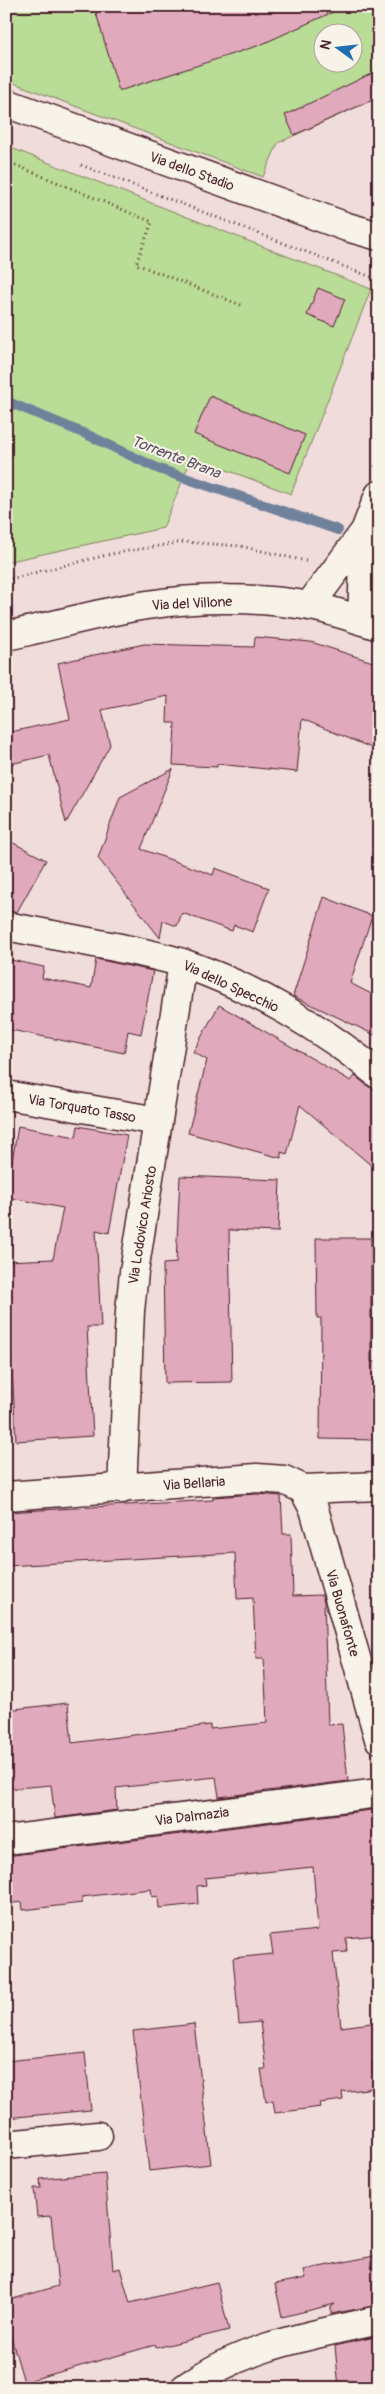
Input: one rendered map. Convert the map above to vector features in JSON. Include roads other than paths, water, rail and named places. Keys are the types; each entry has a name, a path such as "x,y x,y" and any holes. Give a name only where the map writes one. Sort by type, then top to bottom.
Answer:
{"street":[{"name":"Via dello Stadio","path":"6,103 347,227 379,236"},
{"path":"370,623 365,531 376,484"},
{"path":"309,606 365,531"},
{"name":"Via del Villone","path":"6,636 149,604 235,600 309,606 370,623"},
{"name":"Via dello Specchio","path":"6,926 183,963 230,983 278,1007 318,1030 379,1075"},
{"name":"Via Lodovico Ariosto","path":"122,1488 130,1311 140,1228 183,963"},
{"name":"Via Torquato Tasso","path":"6,1095 158,1121"},
{"name":"Via Bellaria","path":"6,1496 257,1478 284,1480 303,1489 379,1486"},
{"name":"Via Buonafonte","path":"303,1489 314,1509 379,1738"},
{"name":"Via Dalmazia","path":"6,1840 379,1792"},
{"path":"6,2145 98,2136"},
{"path":"185,2388 213,2370 254,2350 379,2320"}],"waterway":[{"name":"Torrente Brana","path":"6,401 88,435 159,469 338,530"}]}
